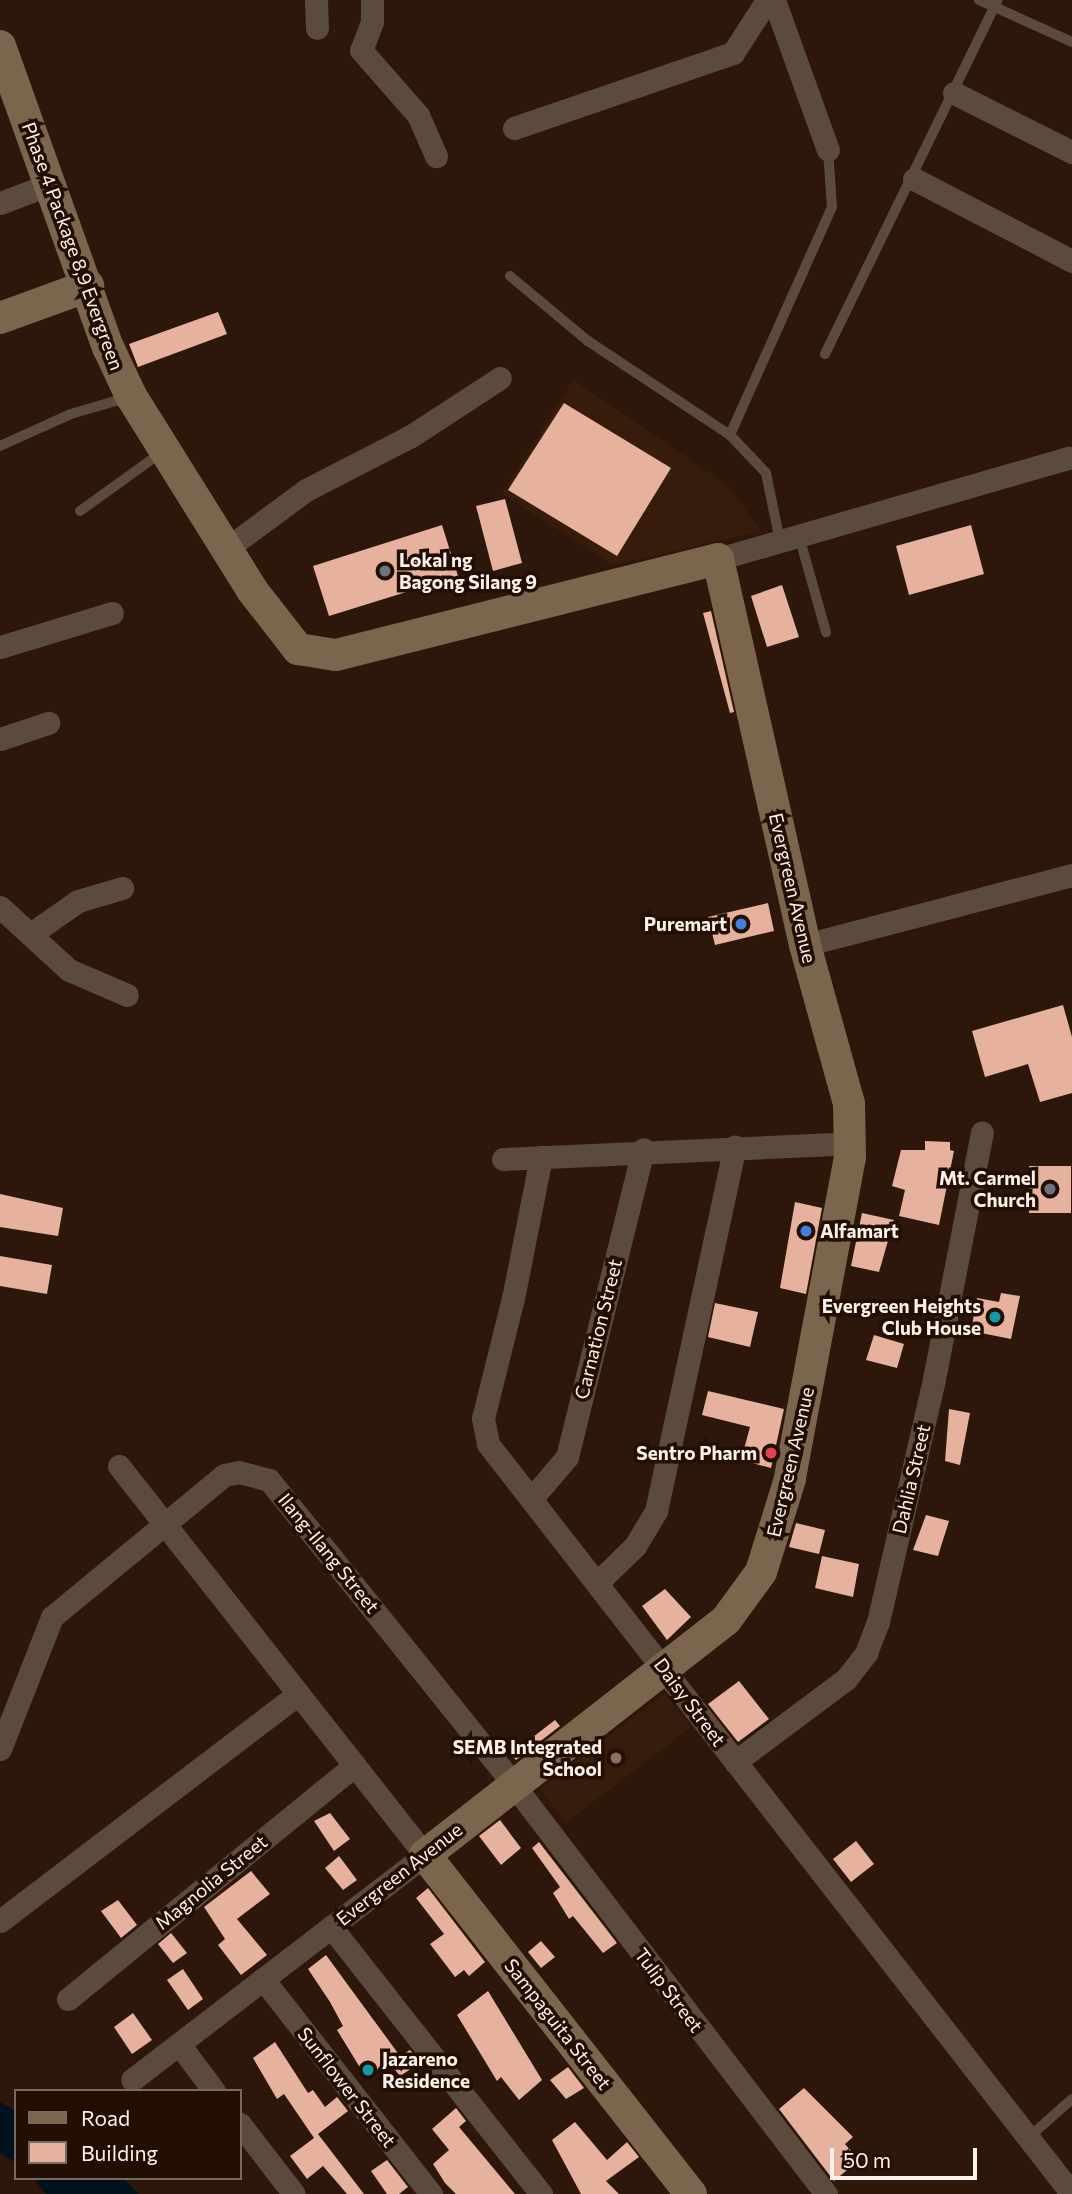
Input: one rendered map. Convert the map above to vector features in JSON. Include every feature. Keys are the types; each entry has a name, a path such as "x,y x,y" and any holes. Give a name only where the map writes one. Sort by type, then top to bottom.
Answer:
{"street":[{"path":"316,0 317,28"},
{"path":"372,0 372,23 361,50 418,115 436,156"},
{"path":"514,128 733,53 767,0"},
{"path":"774,0 828,150"},
{"name":"Phase 4 Package 8,9 Evergreen","path":"0,46 7,89 50,184 108,347 131,396 226,548 298,649 336,655 718,559"},
{"path":"954,93 1072,152"},
{"path":"914,179 1072,261"},
{"path":"0,203 50,184"},
{"path":"0,318 88,286"},
{"path":"226,548 306,490 411,436 500,378"},
{"path":"718,559 1069,458"},
{"name":"Evergreen Avenue","path":"132,2080 726,1620 746,1597 777,1531 852,1143 849,1104 805,945 718,559"},
{"path":"0,647 112,612"},
{"path":"0,739 48,723"},
{"path":"805,945 1072,875"},
{"path":"32,933 78,901 122,888"},
{"path":"0,907 32,933 69,970 127,995"},
{"name":"Dahlia Street","path":"734,1762 846,1679 866,1653 878,1622 934,1379 982,1133"},
{"path":"503,1159 643,1149 852,1143"},
{"path":"598,1582 635,1546 656,1511 735,1146"},
{"name":"Carnation Street","path":"532,1498 567,1457 643,1149"},
{"name":"Daisy Street","path":"541,1157 513,1298 483,1418 488,1444 666,1669 734,1762 1072,2194"},
{"path":"119,1466 425,1855"},
{"name":"Ilang-Ilang Street","path":"0,1749 52,1618 223,1475 239,1472 269,1480 513,1784"},
{"path":"0,1921 299,1694"},
{"name":"Magnolia Street","path":"68,1999 355,1765"},
{"name":"Tulip Street","path":"513,1784 826,2194"},
{"name":"Sampaguita Street","path":"425,1855 691,2194"},
{"path":"331,1927 541,2194"},
{"name":"Sunflower Street","path":"263,1979 431,2194"},
{"path":"178,2044 212,2089"},
{"path":"242,2127 294,2194"}],"lane":[{"path":"979,0 997,4 1072,42"},
{"path":"825,354 914,179 997,4"},
{"path":"730,435 832,207 828,150"},
{"path":"510,276 589,341 730,435 766,473 826,632"},
{"path":"0,446 71,414 131,396"},
{"path":"80,511 165,450"},
{"path":"1029,2137 1072,2099"}],"shaded area":[{"path":"573,380 729,486 761,531 613,565 502,494"},
{"name":"SEMB Integrated School","path":"665,1693 691,1727 566,1823 540,1789"}],"water":[{"path":"0,2102 14,2110 14,2162 0,2153"},
{"path":"35,2180 125,2180 139,2194 46,2194"}],"building":[{"path":"218,312 227,334 138,367 129,344"},
{"path":"564,403 671,468 617,556 508,490"},
{"path":"505,499 522,563 493,571 476,506"},
{"name":"Lokal ng Bagong Silang 9","path":"442,525 458,576 329,616 313,566"},
{"path":"971,525 984,574 909,595 896,546"},
{"path":"782,585 799,637 767,647 751,596"},
{"path":"711,611 734,712 730,713 703,613"},
{"name":"Puremart","path":"768,903 774,931 715,945 708,917"},
{"path":"1063,1005 1072,1037 1072,1093 1040,1102 1028,1064 985,1077 972,1031"},
{"path":"925,1141 950,1142 950,1150 954,1151 939,1225 899,1216 905,1190 892,1186 901,1150 925,1150"},
{"name":"Mt. Carmel Church","path":"1029,1166 1071,1166 1071,1213 1029,1213"},
{"path":"0,1194 63,1208 58,1236 0,1227"},
{"name":"Alfamart","path":"795,1202 822,1208 806,1294 780,1288"},
{"path":"862,1213 894,1220 879,1272 851,1266"},
{"path":"0,1256 52,1265 47,1294 0,1286"},
{"name":"Evergreen Heights Club House","path":"1001,1293 1020,1296 1011,1339 971,1331 977,1298 999,1302"},
{"path":"715,1303 758,1312 750,1347 708,1337"},
{"path":"874,1335 904,1344 897,1368 866,1360"},
{"path":"708,1391 784,1409 771,1468 741,1460 750,1427 702,1415"},
{"path":"949,1409 970,1413 960,1465 945,1461"},
{"path":"926,1515 949,1521 938,1556 913,1550"},
{"path":"796,1523 825,1530 819,1554 789,1547"},
{"path":"822,1556 859,1564 853,1597 815,1588"},
{"path":"665,1589 691,1617 667,1640 642,1606"},
{"path":"739,1681 769,1719 738,1742 708,1704"},
{"path":"555,1720 560,1726 516,1760 511,1754"},
{"path":"330,1813 350,1839 334,1851 314,1821"},
{"path":"500,1820 521,1848 501,1865 479,1836"},
{"path":"856,1841 874,1864 851,1882 833,1859"},
{"path":"539,1842 617,1943 603,1953 573,1916 569,1919 553,1893 560,1887 532,1848"},
{"path":"339,1856 357,1880 343,1890 325,1868"},
{"path":"251,1871 270,1894 237,1919 267,1955 241,1975 218,1945 225,1939 204,1907"},
{"path":"428,1888 485,1962 469,1976 464,1970 455,1977 430,1944 444,1934 416,1898"},
{"path":"118,1900 137,1925 121,1938 101,1911"},
{"path":"171,1933 187,1953 173,1963 158,1944"},
{"path":"541,1941 555,1957 541,1968 528,1952"},
{"path":"326,1955 400,2056 392,2061 410,2050 420,2063 400,2076 390,2063 367,2079 337,2030 343,2026 308,1969"},
{"path":"183,1969 203,1999 188,2010 167,1980"},
{"path":"488,1991 542,2080 519,2100 501,2077 497,2081 457,2015"},
{"path":"133,2013 152,2040 132,2054 114,2027"},
{"path":"275,2042 308,2093 313,2090 325,2107 337,2097 348,2111 318,2134 364,2194 347,2194 323,2166 307,2179 290,2156 314,2138 284,2094 277,2099 253,2058"},
{"path":"568,2067 584,2088 566,2099 550,2080"},
{"path":"804,2088 853,2137 845,2144 859,2160 834,2181 779,2109"},
{"path":"456,2108 466,2121 459,2127 515,2194 456,2194 445,2183 433,2164 449,2150 432,2129"},
{"path":"575,2122 607,2160 627,2142 639,2157 606,2181 619,2194 581,2194 552,2140"},
{"path":"387,2160 408,2187 399,2194 387,2194 371,2171"}],"place":[{"name":"Lokal ng Bagong Silang 9","path":"385,571"},
{"name":"Puremart","path":"741,924"},
{"name":"Mt. Carmel Church","path":"1050,1189"},
{"name":"Alfamart","path":"806,1231"},
{"name":"Evergreen Heights Club House","path":"995,1317"},
{"name":"Sentro Pharm","path":"771,1453"},
{"name":"SEMB Integrated School","path":"616,1758"},
{"name":"Jazareno Residence","path":"368,2070"}]}
